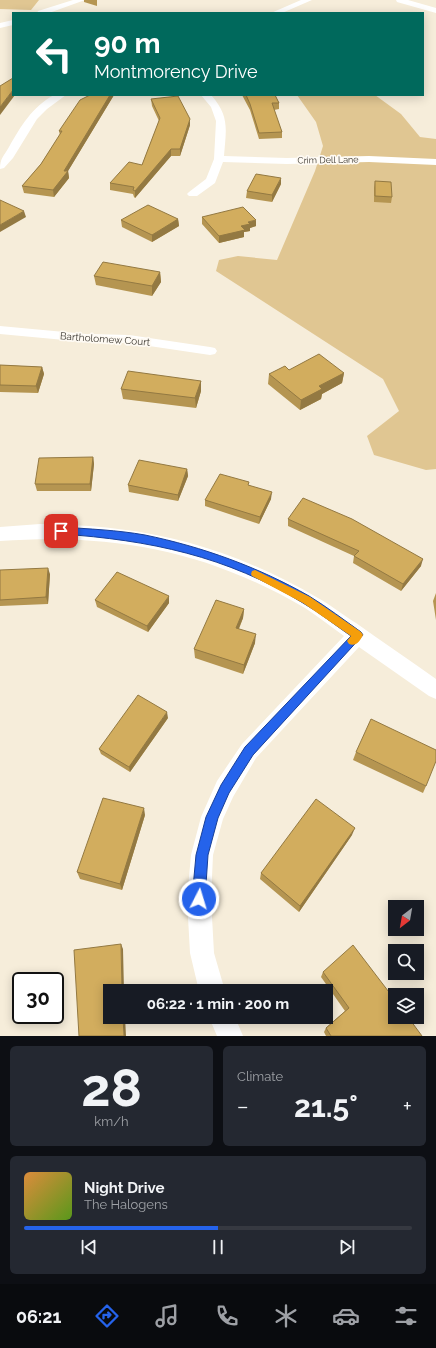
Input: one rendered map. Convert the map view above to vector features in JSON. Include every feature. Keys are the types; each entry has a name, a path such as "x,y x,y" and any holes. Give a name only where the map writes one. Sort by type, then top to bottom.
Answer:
{"street":[{"path":"44,12 81,0"},
{"path":"278,12 308,0"},
{"path":"400,0 436,11"},
{"path":"0,26 12,22"},
{"path":"0,166 15,149 22,134 37,112 60,96"},
{"path":"193,194 211,181 219,159 221,121 216,106 207,96"},
{"name":"Crim Dell Lane","path":"219,159 287,161 369,159 436,162"},
{"name":"Bartholomew Court","path":"0,330 86,338 129,339 210,351"},
{"path":"0,534 61,531 100,533 144,539 185,548 229,562 268,579 307,600 436,690"},
{"path":"210,984 202,954 199,899 202,855 212,817 225,789 249,751 358,635"},
{"path":"225,1024 230,1036"}],"shaded area":[{"path":"0,0 39,0 31,10 0,9"},
{"path":"298,96 376,96 401,114 420,137 436,139 436,469 426,470 374,455 367,436 399,411 383,379 216,271 219,260 238,256 277,260 315,171 323,146 316,122"}],"building":[{"path":"12,79 12,91 0,107 0,86"},
{"path":"88,96 109,96 64,171 68,171 53,190 22,186 41,164 62,131 59,131 80,100"},
{"path":"178,96 190,119 180,149 171,149 135,191 133,190 134,187 110,183 129,162 142,165 160,118 151,99"},
{"path":"246,96 276,96 279,103 272,103 282,132 259,133"},
{"path":"256,174 281,178 272,195 247,191"},
{"path":"375,181 391,182 392,197 375,196"},
{"path":"0,200 24,211 0,225"},
{"path":"148,205 178,219 152,235 121,220"},
{"path":"243,207 256,220 248,222 250,224 241,226 245,230 219,236 202,217"},
{"path":"103,262 160,272 152,286 94,276"},
{"path":"319,354 344,373 319,386 322,389 301,400 269,374 285,366 289,370"},
{"path":"0,365 42,367 36,386 0,385"},
{"path":"128,371 201,381 195,398 121,389"},
{"path":"93,457 90,484 35,484 39,458"},
{"path":"139,460 187,469 178,495 128,485"},
{"path":"220,474 249,482 248,485 272,492 260,517 205,500"},
{"path":"303,498 352,519 423,559 403,584 354,556 359,551 288,519"},
{"path":"48,568 46,597 0,600 0,570"},
{"path":"117,572 169,596 147,626 95,600"},
{"path":"216,600 244,609 236,628 256,634 244,665 194,649"},
{"path":"138,695 167,712 129,767 99,749"},
{"path":"371,719 436,750 436,761 426,786 356,752"},
{"path":"103,798 144,808 120,884 77,872"},
{"path":"316,799 355,828 300,906 261,873"},
{"path":"121,944 122,984 103,984 103,1024 123,1024 124,1036 79,1036 74,950"},
{"path":"353,945 388,991 388,1024 413,1024 422,1036 331,1036 326,1028 333,1024 333,1022 349,1008 323,972"}],"slow traffic":[{"path":"255,574 268,579 307,600 358,635 352,641"}],"route":[{"path":"61,531 100,533 144,539 185,548 229,562 268,579 307,600 358,635 249,751 225,789 212,817 202,855 199,899"}]}
